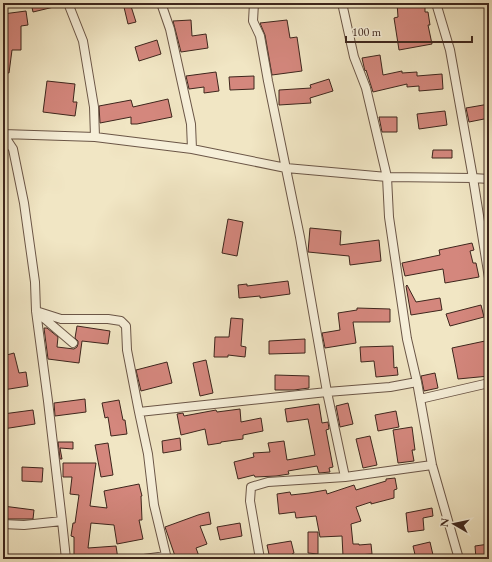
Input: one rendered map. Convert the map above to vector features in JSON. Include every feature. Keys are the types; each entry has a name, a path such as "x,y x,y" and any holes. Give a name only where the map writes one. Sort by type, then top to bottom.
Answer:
{"street":[{"path":"68,3 83,41 94,107 95,137"},
{"path":"161,3 170,29 191,124 192,149"},
{"path":"254,3 253,21 260,36 300,237 327,392 345,477"},
{"path":"342,3 354,57 366,88 387,177 389,217 407,339 417,382 432,465 459,559"},
{"path":"436,3 450,50 489,278"},
{"path":"3,130 3,134 13,149 24,203 35,282 36,311 66,559"},
{"path":"3,134 95,137 192,149 286,168 387,177 489,179"},
{"path":"36,311 73,344"},
{"path":"36,311 61,319 108,319 121,321 126,326 127,350 148,454 154,505 166,558 144,559"},
{"path":"139,412 327,392 390,387 417,382"},
{"path":"420,399 489,383"},
{"path":"260,559 250,500 251,487 268,482 345,477 432,465"},
{"path":"3,524 24,525 62,521"}],"building":[{"path":"31,3 58,3 58,6 33,12"},
{"path":"123,3 130,3 136,22 128,24"},
{"path":"397,3 425,3 425,12 428,12 430,25 428,25 432,44 399,50 394,18 398,17"},
{"path":"26,11 28,25 21,26 21,50 12,50 9,73 3,72 3,14"},
{"path":"191,20 192,36 206,34 208,48 181,52 173,21"},
{"path":"287,20 290,38 297,37 302,71 272,75 265,35 260,23"},
{"path":"157,40 161,54 139,61 135,47"},
{"path":"380,55 383,75 402,71 402,73 417,72 417,76 442,74 443,89 419,91 419,86 407,87 407,84 373,92 362,58"},
{"path":"216,72 219,91 204,93 204,87 189,89 186,76"},
{"path":"254,76 254,89 230,90 229,77"},
{"path":"329,79 333,91 310,98 311,103 279,105 279,90 311,88 310,85"},
{"path":"47,81 75,84 73,102 77,102 75,116 43,112"},
{"path":"168,99 172,117 137,124 131,124 131,117 100,123 99,106 131,100 133,107"},
{"path":"489,104 489,118 469,122 466,108"},
{"path":"445,111 447,125 419,129 417,114"},
{"path":"379,117 397,117 397,132 382,132"},
{"path":"433,150 452,150 452,158 432,158"},
{"path":"228,219 243,222 237,256 222,253"},
{"path":"310,228 341,231 340,245 379,240 381,261 350,265 349,256 308,252"},
{"path":"472,243 474,250 470,251 473,263 476,263 479,277 445,283 443,269 405,276 402,263 440,255 439,250"},
{"path":"288,281 290,294 260,298 260,296 239,298 238,285 247,284 247,286"},
{"path":"407,285 416,302 440,298 442,310 411,315"},
{"path":"481,305 484,317 450,326 446,314"},
{"path":"357,308 390,309 390,322 353,322 356,343 325,348 322,333 340,330 338,313 357,310"},
{"path":"231,318 243,319 241,346 246,347 245,357 228,355 228,357 214,357 215,337 229,337"},
{"path":"77,326 110,331 108,344 82,341 79,363 48,359 44,328 47,328 58,337 57,347 74,349 78,344 78,341 75,338"},
{"path":"305,339 305,353 269,354 269,341"},
{"path":"485,341 488,354 489,376 458,379 452,348"},
{"path":"393,346 394,368 397,367 398,375 376,377 374,361 361,362 360,347"},
{"path":"14,353 19,373 26,372 28,386 3,390 3,356"},
{"path":"206,360 213,393 200,396 193,363"},
{"path":"167,362 172,383 141,391 136,370"},
{"path":"435,373 438,388 424,391 421,376"},
{"path":"275,375 309,376 309,388 275,390"},
{"path":"85,399 86,412 55,416 54,403"},
{"path":"119,400 123,420 125,420 127,434 111,436 108,417 105,418 102,403"},
{"path":"348,403 353,424 340,427 336,406"},
{"path":"319,404 322,423 328,422 329,429 326,430 333,467 329,468 330,472 319,473 317,466 288,471 289,474 255,477 254,475 238,479 234,462 254,457 253,453 270,452 268,443 284,441 287,460 315,455 308,419 287,422 285,409"},
{"path":"240,409 241,422 261,418 263,431 243,435 243,439 208,445 205,429 181,435 177,414 183,413 184,416 216,410 217,412"},
{"path":"33,410 35,424 3,429 3,414"},
{"path":"396,411 399,427 378,431 375,415"},
{"path":"412,427 415,450 412,450 414,461 398,463 393,430"},
{"path":"370,436 377,465 363,468 356,439"},
{"path":"180,438 181,450 163,453 162,441"},
{"path":"58,442 73,442 73,449 60,448 62,459 60,459"},
{"path":"108,443 113,475 101,477 95,445"},
{"path":"63,463 96,463 90,506 107,508 104,491 139,484 142,496 142,520 139,520 143,539 117,544 114,525 91,523 88,548 116,546 118,559 74,559 74,537 71,536 73,523 75,523 79,495 70,494 72,477 63,477"},
{"path":"22,467 43,468 42,482 22,481"},
{"path":"395,478 397,489 394,490 394,498 371,504 371,502 356,507 361,521 351,524 353,544 371,544 372,554 343,556 342,536 320,537 316,516 296,518 295,512 279,514 277,494 290,492 291,495 326,490 327,494 354,485 356,490 386,481 386,479"},
{"path":"3,506 34,510 33,519 3,519"},
{"path":"432,508 433,516 423,518 424,530 408,532 406,513"},
{"path":"209,512 211,524 200,526 207,544 196,548 200,559 176,559 165,527"},
{"path":"240,523 242,536 220,540 217,527"},
{"path":"308,532 318,532 318,554 308,553"},
{"path":"291,541 294,553 292,554 293,559 270,559 267,545"},
{"path":"430,542 433,555 416,559 413,546"},
{"path":"489,544 489,559 476,559 475,546"}]}
